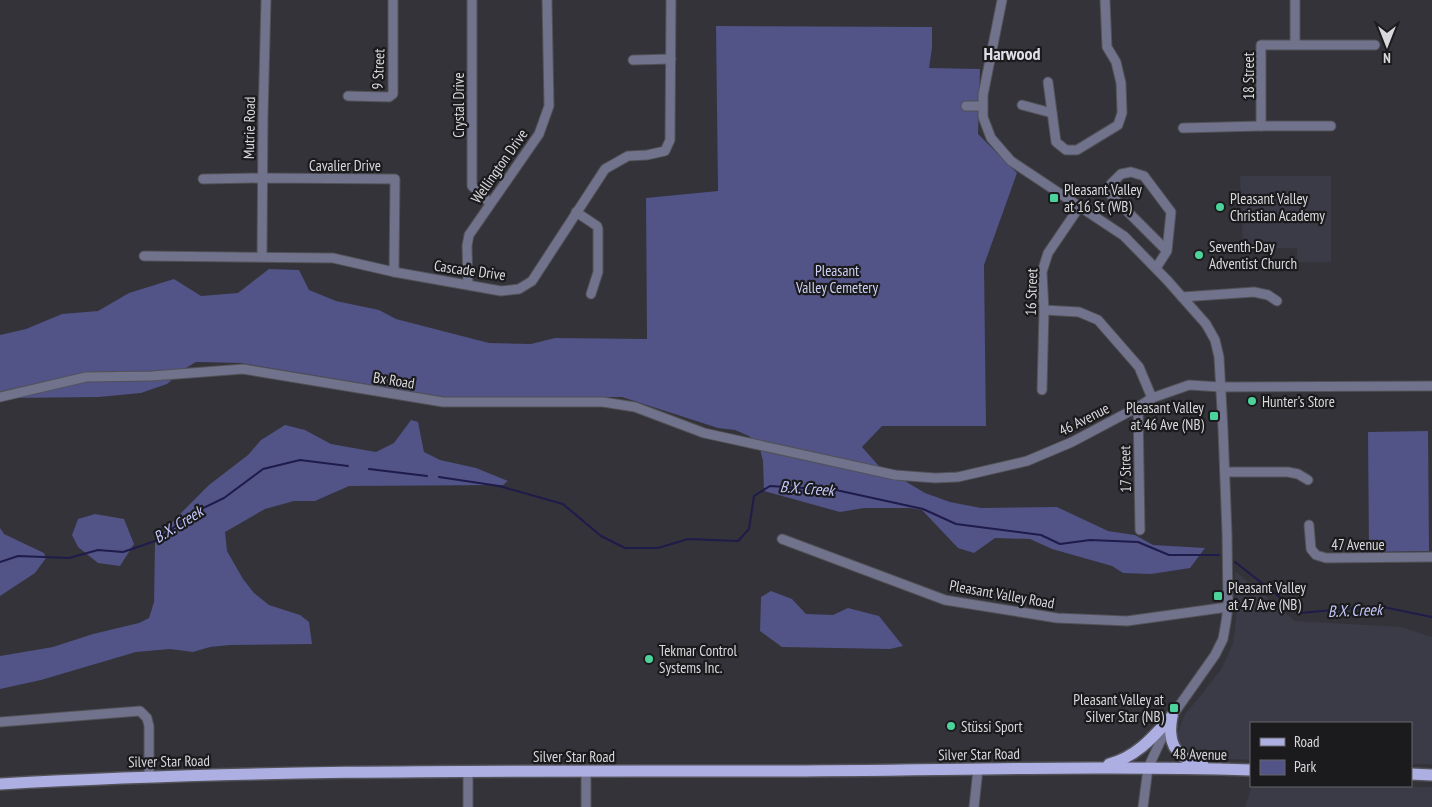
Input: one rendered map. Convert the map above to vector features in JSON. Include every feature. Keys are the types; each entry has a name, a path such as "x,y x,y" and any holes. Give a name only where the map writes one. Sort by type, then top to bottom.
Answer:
{"main road":[{"path":"1092,767 1129,757 1155,736 1172,716"},
{"path":"1172,716 1170,736 1174,747 1180,755 1195,764 1230,769"},
{"name":"Silver Star Road","path":"0,784 149,776 468,771 850,771 1092,767 1148,768"},
{"name":"48 Avenue","path":"1148,768 1250,770"},
{"path":"1412,774 1432,775"}],"street":[{"name":"Mutrie Road","path":"262,257 266,0"},
{"name":"9 Street","path":"348,96 390,98 393,94 393,0"},
{"name":"Crystal Drive","path":"472,0 472,186 490,203"},
{"name":"Wellington Drive","path":"468,284 467,246 469,235 539,134 548,106 547,0"},
{"name":"Cascade Drive","path":"144,256 333,258 394,272 501,290 519,289 532,281 605,169 628,156 648,155 665,151 670,140 671,0"},
{"path":"1002,0 982,95 983,117 991,138 1011,161 1124,236 1156,268 1206,324 1215,340 1219,357 1225,472 1228,607 1226,622 1223,639 1215,655 1172,716 1148,768 1143,807"},
{"path":"1048,82 1056,142 1066,150 1077,150 1118,125 1122,113 1121,84 1116,62 1106,48 1105,0"},
{"path":"1295,0 1295,44 1375,45"},
{"name":"18 Street","path":"1262,126 1261,45 1295,44"},
{"path":"633,60 671,59"},
{"path":"1022,105 1052,113"},
{"path":"966,106 982,106"},
{"path":"1183,128 1331,126"},
{"path":"1156,268 1167,251 1171,212 1144,176 1131,172 1121,174 1111,184 1110,194 1167,251"},
{"path":"203,179 262,178"},
{"name":"Cavalier Drive","path":"262,178 394,179 394,272"},
{"name":"16 Street","path":"1042,390 1044,310 1042,272 1048,253 1080,206"},
{"path":"576,212 597,226 598,230 598,272 591,294"},
{"path":"1182,297 1254,292 1268,295 1277,301"},
{"path":"1044,310 1079,312 1098,320 1139,367 1152,398"},
{"name":"Bx Road","path":"0,397 86,377 152,376 243,369 443,402 603,402 634,407 704,433 780,450"},
{"name":"46 Avenue","path":"780,450 895,475 935,478 958,477 1027,461 1072,442 1152,398 1189,385 1221,387 1432,386"},
{"name":"17 Street","path":"1138,407 1140,530"},
{"path":"1225,472 1288,472 1298,474 1308,480"},
{"name":"47 Avenue","path":"1309,525 1311,549 1316,555 1326,558 1432,557"},
{"name":"Pleasant Valley Road","path":"782,539 945,600 1057,618 1127,621 1228,607"},
{"path":"0,722 140,711 148,718 149,776"},
{"path":"974,807 978,769"},
{"path":"468,771 468,807"},
{"path":"586,771 586,807"}],"shaded area":[{"path":"1240,176 1331,176 1331,262 1297,262 1297,248 1243,248"},
{"path":"1235,571 1295,621 1401,627 1432,637 1432,764 1412,764 1412,722 1250,722 1250,760 1198,757 1186,754 1177,740 1179,729 1185,714 1222,668 1233,643 1236,620"},
{"path":"1252,787 1432,787 1432,807 1245,807"}],"green space":[{"name":"Pleasant Valley Cemetery","path":"716,26 932,27 932,48 929,68 980,69 978,134 1017,173 984,265 986,426 882,426 862,447 878,465 925,493 950,502 981,508 1057,507 1108,531 1135,535 1153,545 1205,548 1190,568 1151,574 1123,573 1112,566 1052,549 1030,539 995,538 974,553 958,548 922,510 910,508 864,508 840,512 764,491 763,461 759,445 749,436 735,430 718,428 622,397 444,397 241,363 196,362 167,384 141,393 99,397 8,398 0,401 0,335 26,329 62,314 98,311 129,293 174,279 201,296 238,293 269,269 299,270 309,290 336,301 379,310 396,319 489,343 531,344 555,338 647,339 646,198 718,191"},
{"path":"411,420 418,422 424,452 440,460 476,468 508,481 503,485 349,486 315,501 294,501 265,509 225,532 227,551 243,579 254,593 269,605 300,615 309,622 312,644 230,645 210,647 193,652 170,649 136,652 41,680 0,689 0,656 53,647 93,634 139,623 149,618 154,602 155,543 176,518 209,485 248,455 261,440 285,425 305,430 331,444 376,452 394,443"},
{"path":"1428,431 1429,551 1369,552 1368,432"},
{"path":"95,514 124,519 134,544 120,566 98,563 78,547 72,535 78,519"},
{"path":"0,528 4,534 44,553 46,558 35,573 0,596"},
{"path":"771,591 792,599 806,614 833,615 848,608 879,616 903,646 890,649 782,647 760,631 761,597"}],"waterway":[{"name":"B.X. Creek","path":"0,562 18,556 69,558 98,550 123,552 155,541 195,512 224,498 263,469 300,460 348,466"},
{"name":"B.X. Creek","path":"369,469 427,476"},
{"name":"B.X. Creek","path":"439,477 499,486 563,504 601,536 625,548 658,548 688,539 738,541 749,529 754,496 770,486 836,490 923,509 956,524 1041,535 1060,544 1090,540 1138,542 1169,555 1219,555"},
{"name":"B.X. Creek","path":"1235,562 1300,613 1378,606 1432,617"}],"place":[{"name":"Pleasant Valley at 16 St (WB)","path":"1054,198"},
{"name":"Pleasant Valley Christian Academy","path":"1220,207"},
{"name":"Seventh-Day Adventist Church","path":"1199,255"},
{"name":"Hunter's Store","path":"1252,401"},
{"name":"Pleasant Valley at 46 Ave (NB)","path":"1214,416"},
{"name":"Pleasant Valley at 47 Ave (NB)","path":"1218,596"},
{"name":"Tekmar Control Systems Inc.","path":"649,659"},
{"name":"Pleasant Valley at Silver Star (NB)","path":"1174,708"},
{"name":"Stüssi Sport","path":"951,726"}],"district":[{"name":"Harwood","path":"1012,53"}]}
